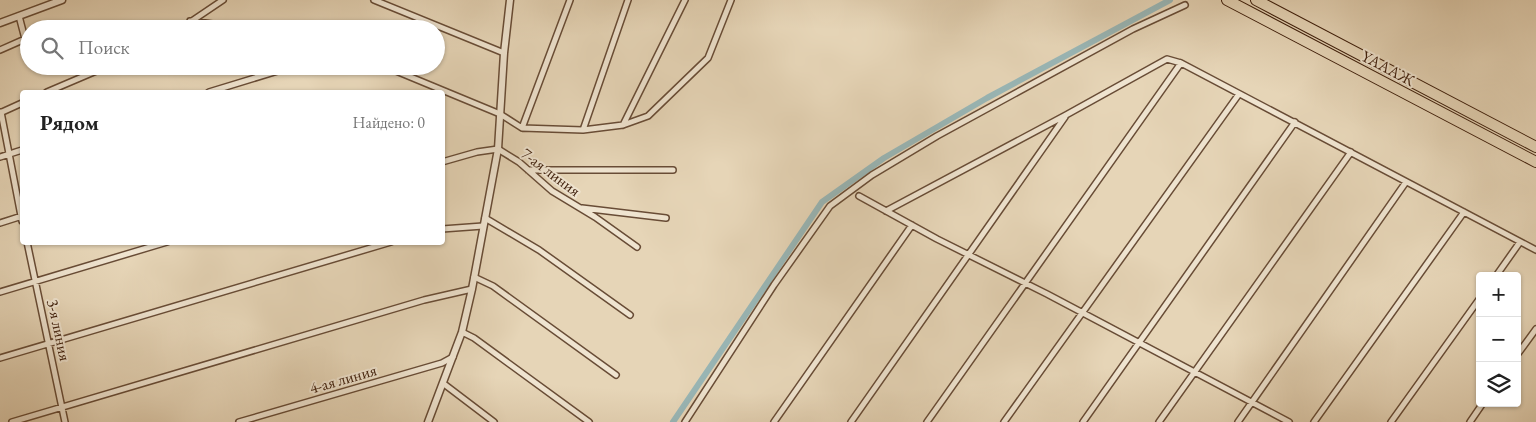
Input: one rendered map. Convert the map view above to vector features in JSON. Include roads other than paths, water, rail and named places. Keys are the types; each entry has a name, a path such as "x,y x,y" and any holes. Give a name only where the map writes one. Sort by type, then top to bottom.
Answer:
{"highway":[{"name":"ҮАААЖ","path":"1227,0 1536,162"},
{"name":"ҮАААЖ","path":"1256,0 1536,146"}],"street":[{"path":"0,23 62,0"},
{"path":"192,20 222,0"},
{"path":"374,0 423,20"},
{"path":"428,422 454,357 472,289 498,148 504,53 510,0"},
{"path":"522,128 570,0"},
{"path":"582,130 628,0"},
{"path":"623,125 685,0"},
{"path":"445,91 500,114 522,128 582,130 623,125 648,116 708,58 731,0"},
{"path":"685,422 774,285 830,206 872,175 937,136 1133,30 1185,5"},
{"path":"19,16 20,20"},
{"path":"445,29 504,53"},
{"path":"0,50 20,41"},
{"path":"886,211 1167,59 1181,63 1295,122 1536,250"},
{"path":"927,422 1181,63"},
{"path":"52,90 87,75"},
{"path":"216,90 265,75"},
{"path":"406,75 442,90"},
{"path":"1004,422 1239,94"},
{"path":"20,104 1,113 20,208"},
{"path":"851,422 1066,115"},
{"path":"1083,422 1295,122"},
{"name":"7-ая линия","path":"445,161 498,148 552,191 637,247"},
{"path":"0,157 20,151"},
{"path":"1159,422 1351,152"},
{"path":"528,170 674,170"},
{"path":"1238,422 1406,182"},
{"path":"859,196 1288,422"},
{"path":"579,208 666,218"},
{"path":"1314,422 1464,212"},
{"path":"0,223 20,218"},
{"path":"485,218 539,250 630,315"},
{"path":"774,422 912,225"},
{"path":"445,230 483,226"},
{"path":"1499,272 1520,242"},
{"name":"3-я линия","path":"28,245 64,422"},
{"path":"0,292 157,245"},
{"path":"0,358 381,245"},
{"path":"474,276 493,286 616,376"},
{"path":"12,422 424,300 472,289"},
{"path":"1391,422 1476,304"},
{"path":"1521,350 1536,329"},
{"path":"462,332 474,338 589,422"},
{"name":"4-ая линия","path":"239,422 442,363 454,357"},
{"path":"444,384 494,422"},
{"path":"1470,422 1480,407"}],"waterway":[{"path":"673,422 822,202 884,158 987,98 1170,0"}]}
